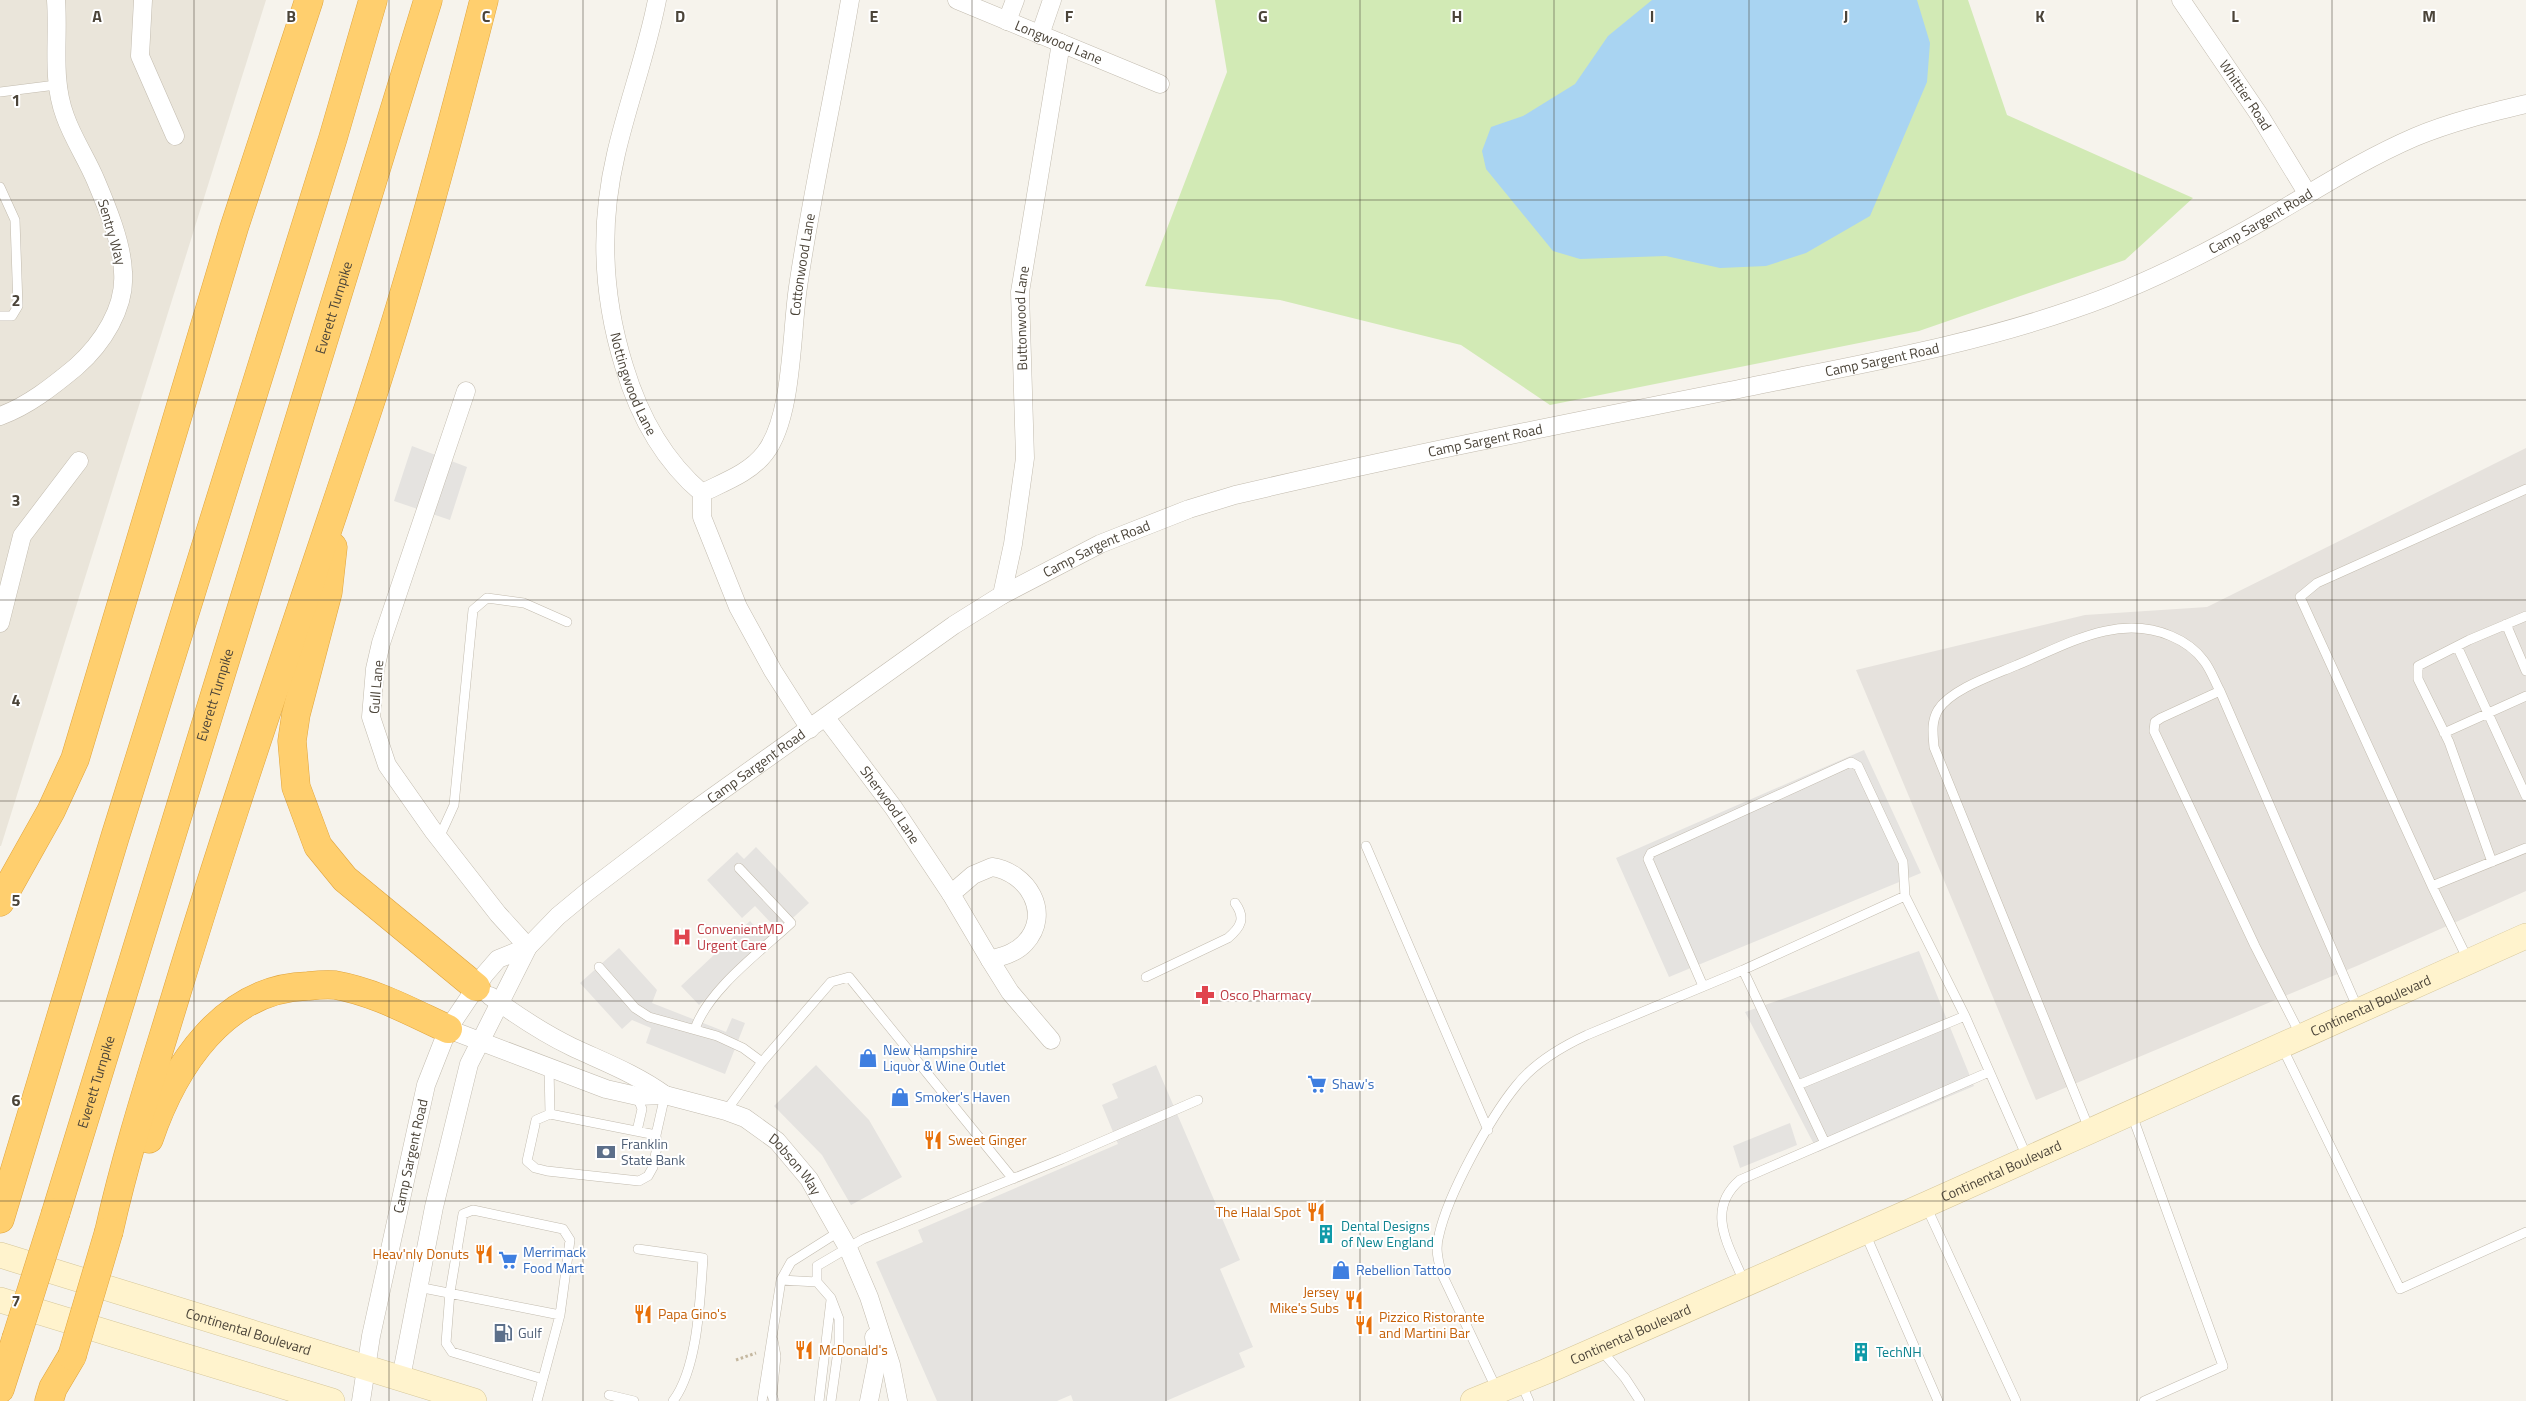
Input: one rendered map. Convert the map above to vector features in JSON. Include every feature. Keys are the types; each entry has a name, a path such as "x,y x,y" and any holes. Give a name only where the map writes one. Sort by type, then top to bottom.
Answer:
{"highway":[{"path":"0,902 51,811 75,758 234,228 309,0"},
{"path":"4,1207 118,827 333,138 373,0"},
{"name":"Everett Turnpike","path":"0,1389 428,0"},
{"path":"68,1401 72,1356 109,1232 125,1160 224,838 338,498 442,163 484,0"},
{"path":"338,498 328,592 296,714 292,741 296,787 318,846 345,879 487,995"},
{"path":"109,1232 137,1176 158,1114 183,1068 210,1029 249,1000 272,990 295,986 333,985 368,993 448,1029"},
{"path":"49,1401 53,1388 72,1356"}],"main road":[{"name":"Continental Boulevard","path":"1473,1401 1498,1392 1525,1392 1599,1348 1744,1282 1925,1205 2526,936"},
{"name":"Continental Boulevard","path":"11,1258 365,1368 400,1390 474,1401"},
{"path":"2,1300 332,1401"}],"street":[{"name":"Sentry Way","path":"0,416 50,389 87,357 114,318 121,294 123,272 113,225 96,181 65,117 56,85 56,0"},
{"path":"143,0 140,56 175,136"},
{"name":"Nottingwood Lane","path":"657,0 616,154 607,201 603,250 607,298 631,392 666,456 680,474 702,493"},
{"name":"Cottonwood Lane","path":"702,493 748,470 766,453 777,432 784,401 798,288 809,221 850,0"},
{"name":"Longwood Lane","path":"957,0 1160,84"},
{"path":"1007,21 1014,0"},
{"path":"1040,34 1052,0"},
{"name":"Whittier Road","path":"2181,0 2260,116 2307,193"},
{"name":"Buttonwood Lane","path":"1002,595 1025,458 1020,292 1061,43"},
{"name":"Camp Sargent Road","path":"361,1401 365,1368 426,1085 448,1029 487,995 528,947 558,916 587,892 696,810 826,718 906,658 1002,595 1100,544 1188,509 1235,495 1712,394 1916,355 2009,331 2078,308 2144,281 2210,250 2307,193 2419,135 2464,119 2526,104"},
{"name":"Gull Lane","path":"466,391 381,643 375,669 371,717 387,765 439,838 498,914 528,947"},
{"path":"0,623 22,536 80,461"},
{"path":"702,493 702,517 738,607 773,671 810,729"},
{"name":"Sherwood Lane","path":"826,718 893,807 951,894 1010,992 1050,1040"},
{"path":"951,894 973,875 992,867 1004,869 1016,876 1032,894 1036,915 1034,927 1026,942 1011,954 990,960"},
{"name":"Camp Sargent Road","path":"400,1390 418,1287 452,1127 469,1064 479,1041 487,995 498,959 528,947"},
{"name":"Dobson Way","path":"487,995 532,1025 572,1047 643,1079 665,1095"},
{"name":"Dobson Way","path":"448,1029 512,1051 606,1089 637,1096 665,1095 726,1111 753,1123 783,1147 809,1179 848,1248 869,1297 891,1365 898,1401"},
{"name":"Dobson Way","path":"869,1297 877,1361 869,1401"}],"lane":[{"path":"0,92 56,85"},
{"path":"0,187 15,220 18,306 12,316 0,316"},
{"path":"2469,962 2432,886 2300,597 2317,583 2526,489"},
{"path":"439,838 454,805 472,610 487,598 524,602 566,622"},
{"path":"2492,862 2444,733 2418,679 2418,666 2457,646 2526,616"},
{"path":"2506,624 2526,671"},
{"path":"2090,1131 1934,747 1932,727 1938,710 1952,697 1972,684 2110,628 2136,626 2158,630 2178,639 2205,661 2220,691 2359,1011"},
{"path":"2457,646 2526,796"},
{"path":"2220,691 2161,718 2155,722 2154,731 2255,946 2291,1042 2400,1289 2526,1232"},
{"path":"2444,733 2526,696"},
{"path":"1703,986 1648,859 1651,854 1851,762 1858,766 1903,862 1905,896 1965,1016 2028,1159"},
{"path":"1366,846 1488,1130"},
{"path":"2432,886 2526,848"},
{"path":"695,1029 700,1013 713,996 791,923 739,868"},
{"path":"1498,1392 1441,1272 1436,1253 1438,1235 1456,1188 1488,1130 1516,1085 1562,1047 1743,970 1905,896"},
{"path":"1146,977 1228,938 1237,931 1242,917 1235,903"},
{"path":"599,967 634,1008 649,1017 695,1029 743,1048 762,1062"},
{"path":"1743,970 1825,1143"},
{"path":"726,1111 762,1062 831,982 849,977 1013,1179"},
{"path":"1798,1085 1965,1016"},
{"path":"548,1067 550,1114"},
{"path":"1744,1282 1721,1225 1720,1212 1730,1188 1740,1180 1989,1072"},
{"path":"656,1135 550,1114 536,1120 526,1155 527,1161 535,1168 547,1171 639,1181 648,1176 653,1167 657,1148 656,1135 665,1095"},
{"path":"637,1096 642,1109 637,1131"},
{"path":"831,1401 839,1344 839,1319 831,1298 817,1282 817,1266 863,1238 1013,1179 1198,1100"},
{"path":"2131,1112 2223,1366 2144,1401"},
{"path":"1925,1205 2016,1401"},
{"path":"537,1401 543,1379 560,1315 570,1240 563,1228 473,1210 463,1214 450,1292 446,1343 452,1352 543,1379"},
{"path":"1864,1230 1938,1401"},
{"path":"762,1401 781,1280 791,1262 840,1231"},
{"path":"638,1249 703,1258 698,1320 686,1378 673,1401"},
{"path":"781,1280 817,1282"},
{"path":"418,1287 560,1315"},
{"path":"819,1401 831,1298"},
{"path":"772,1332 776,1356 772,1396 774,1401"},
{"path":"1599,1348 1625,1378 1640,1401"},
{"path":"609,1395 634,1401"}],"path":[{"path":"736,1360 756,1353"}],"shaded area":[{"path":"0,0 266,0 1,846 0,846"},
{"path":"412,446 467,467 450,520 394,501"},
{"path":"2526,448 2526,891 2359,965 2036,1100 1856,670 2085,615 2207,607"},
{"path":"1864,750 1921,873 1669,977 1616,858"},
{"path":"756,847 809,903 699,1005 681,986 750,921 761,933 772,924 755,906 742,918 707,880 737,852 744,859"},
{"path":"619,948 657,990 652,1003 726,1032 732,1018 745,1023 725,1074 646,1043 651,1028 632,1020 622,1029 580,983"},
{"path":"1919,951 1974,1086 1818,1152 1745,1012"},
{"path":"816,1065 869,1120 902,1177 851,1205 822,1155 774,1106"},
{"path":"1156,1065 1240,1260 1220,1269 1253,1347 1239,1353 1245,1367 1166,1401 1073,1401 1071,1395 1057,1401 937,1401 876,1262 923,1242 918,1230 1118,1144 1102,1105 1118,1098 1112,1084"},
{"path":"1790,1123 1797,1145 1740,1168 1733,1146"}],"green space":[{"path":"1215,0 1968,0 2007,115 2193,198 2125,260 1919,331 1550,405 1461,345 1280,300 1145,286 1227,72"}],"water":[{"path":"1652,0 1917,0 1930,43 1927,82 1870,216 1806,253 1766,266 1720,268 1666,256 1580,259 1553,251 1486,169 1482,151 1491,127 1523,116 1575,84 1608,36"}],"place":[{"name":"ConvenientMD Urgent Care","path":"682,937"},
{"name":"Osco Pharmacy","path":"1205,995"},
{"name":"New Hampshire Liquor & Wine Outlet","path":"868,1058"},
{"name":"Shaw's","path":"1317,1084"},
{"name":"Smoker's Haven","path":"900,1097"},
{"name":"Sweet Ginger","path":"933,1140"},
{"name":"Franklin State Bank","path":"606,1152"},
{"name":"The Halal Spot","path":"1316,1212"},
{"name":"Dental Designs of New England","path":"1326,1234"},
{"name":"Heav'nly Donuts","path":"484,1254"},
{"name":"Merrimack Food Mart","path":"508,1260"},
{"name":"Rebellion Tattoo","path":"1341,1270"},
{"name":"Jersey Mike's Subs","path":"1354,1300"},
{"name":"Papa Gino's","path":"643,1314"},
{"name":"Pizzico Ristorante and Martini Bar","path":"1364,1325"},
{"name":"Gulf","path":"503,1333"},
{"name":"McDonald's","path":"804,1350"},
{"name":"TechNH","path":"1861,1352"}]}
